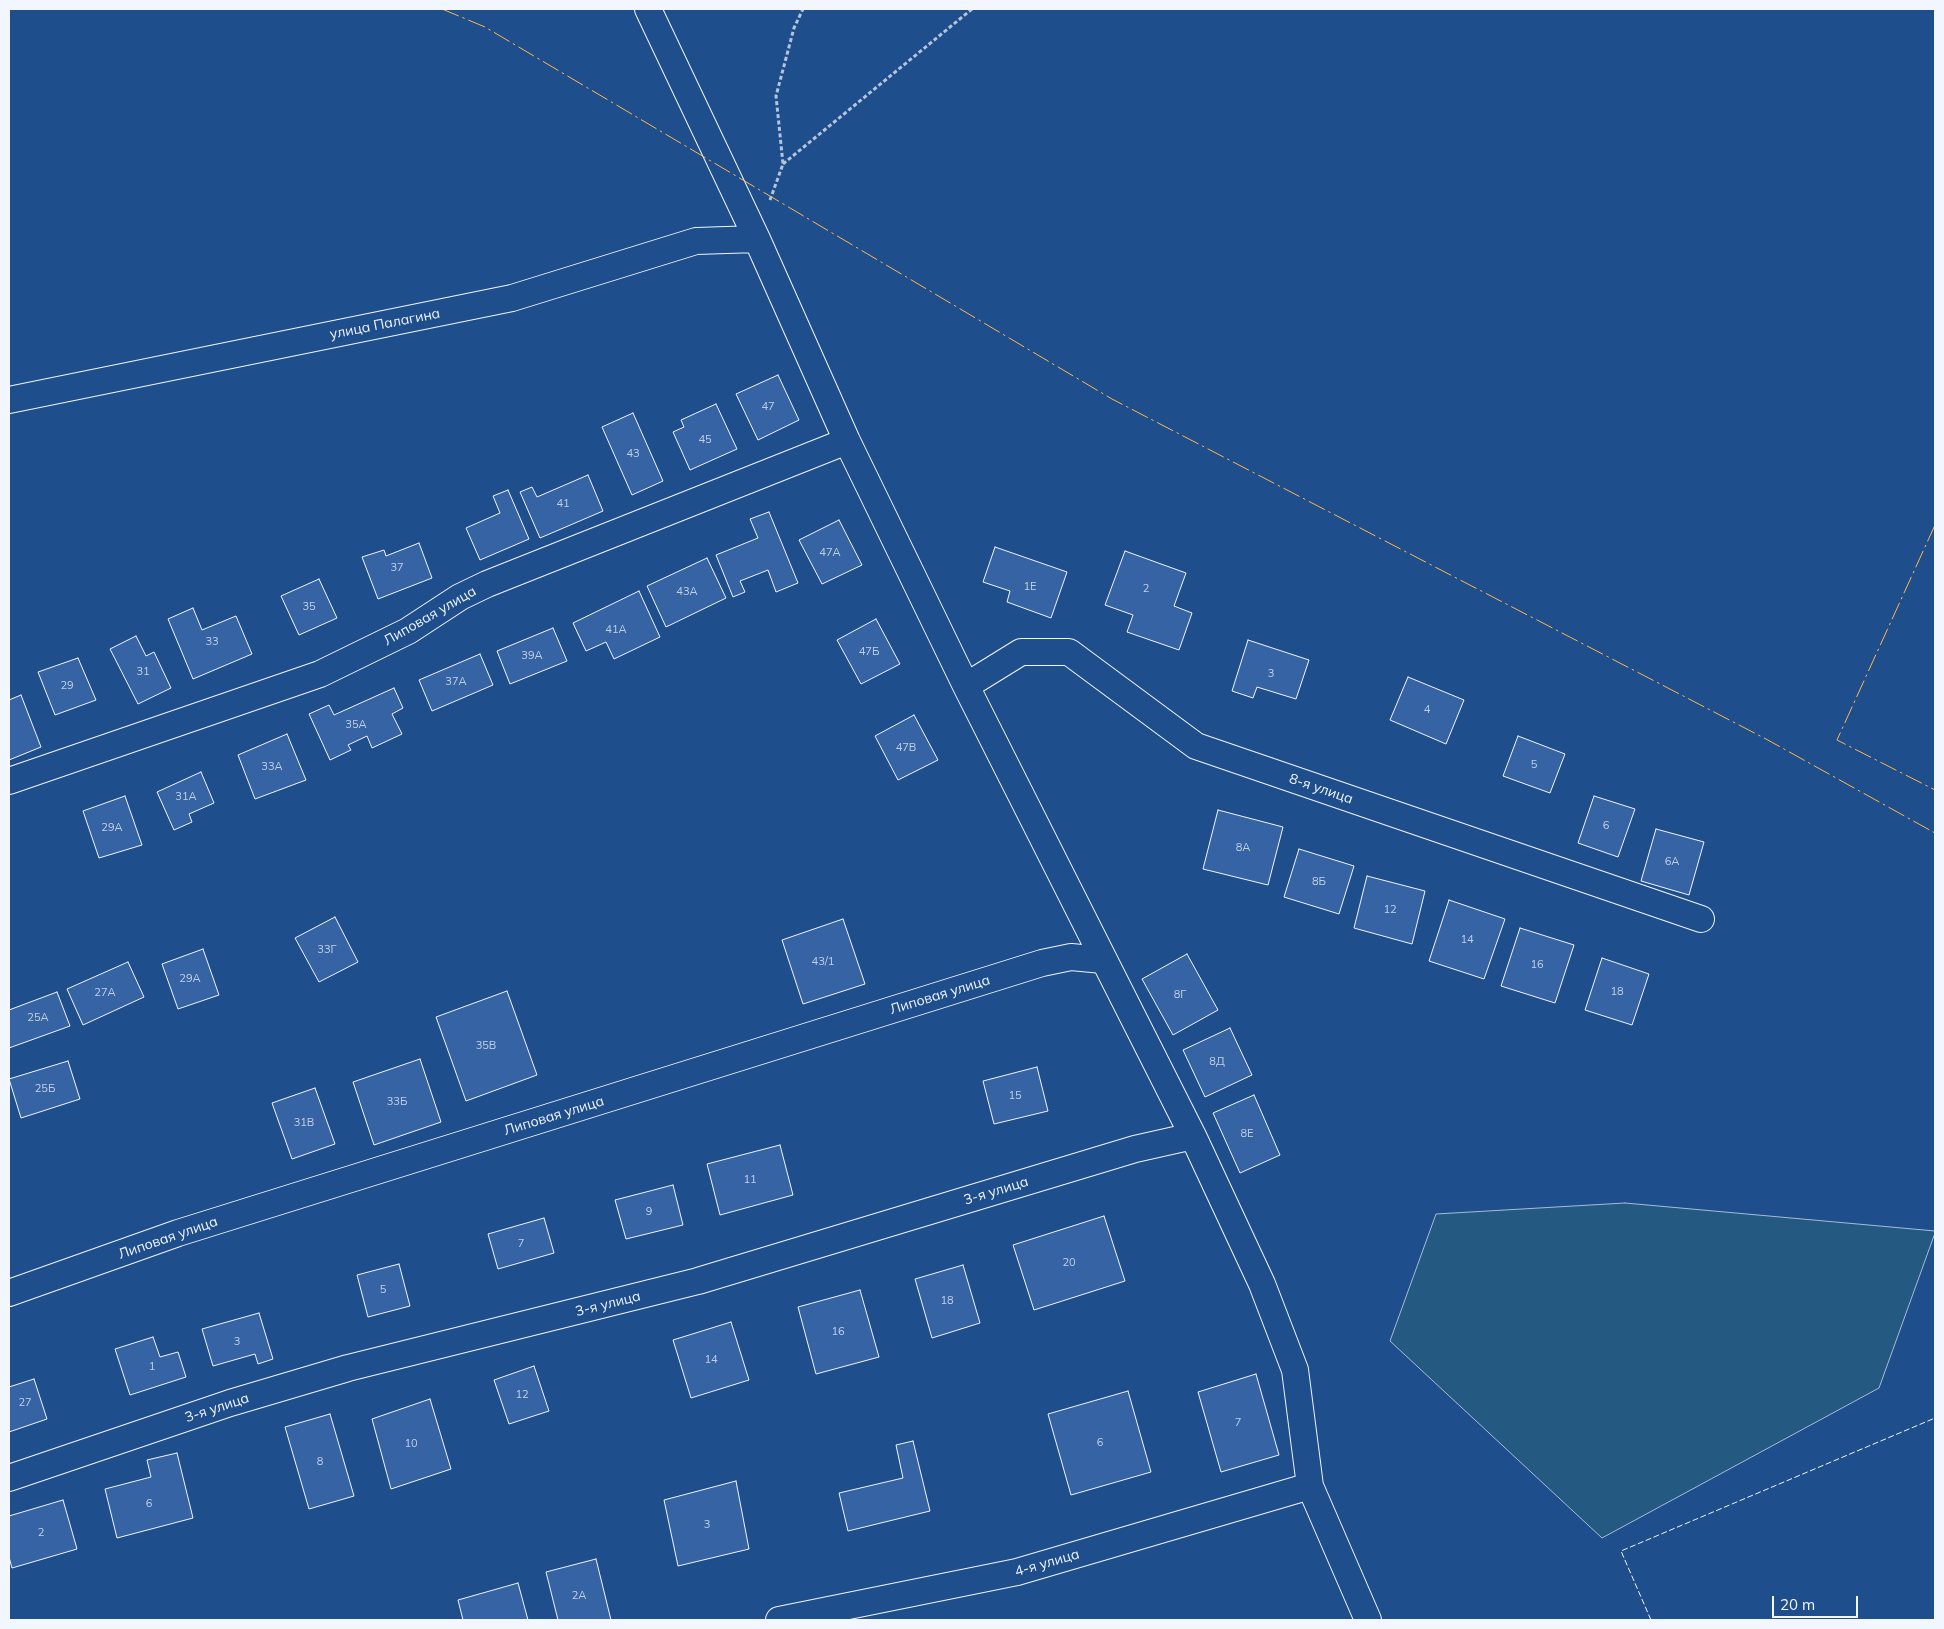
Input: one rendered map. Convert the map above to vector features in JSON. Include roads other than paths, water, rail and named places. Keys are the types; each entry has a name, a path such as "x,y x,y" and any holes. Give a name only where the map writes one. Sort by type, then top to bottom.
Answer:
{"street":[{"path":"648,9 757,239 847,441 966,686 1193,1136 1262,1284 1295,1370 1310,1486 1368,1620"},
{"name":"улица Палагина","path":"9,400 512,298 696,240 757,239"},
{"name":"Липовая улица","path":"9,782 320,674 408,631 460,597 487,584 847,441"},
{"name":"8-я улица","path":"966,686 1021,652 1069,652 1196,746 1701,919"},
{"name":"Липовая улица","path":"9,1294 178,1234 1042,963 1070,957 1103,960"},
{"name":"3-я улица","path":"16,1476 230,1403 339,1371 698,1281 1135,1149 1193,1136"},
{"name":"4-я улица","path":"779,1620 1017,1572 1310,1486"}]}
